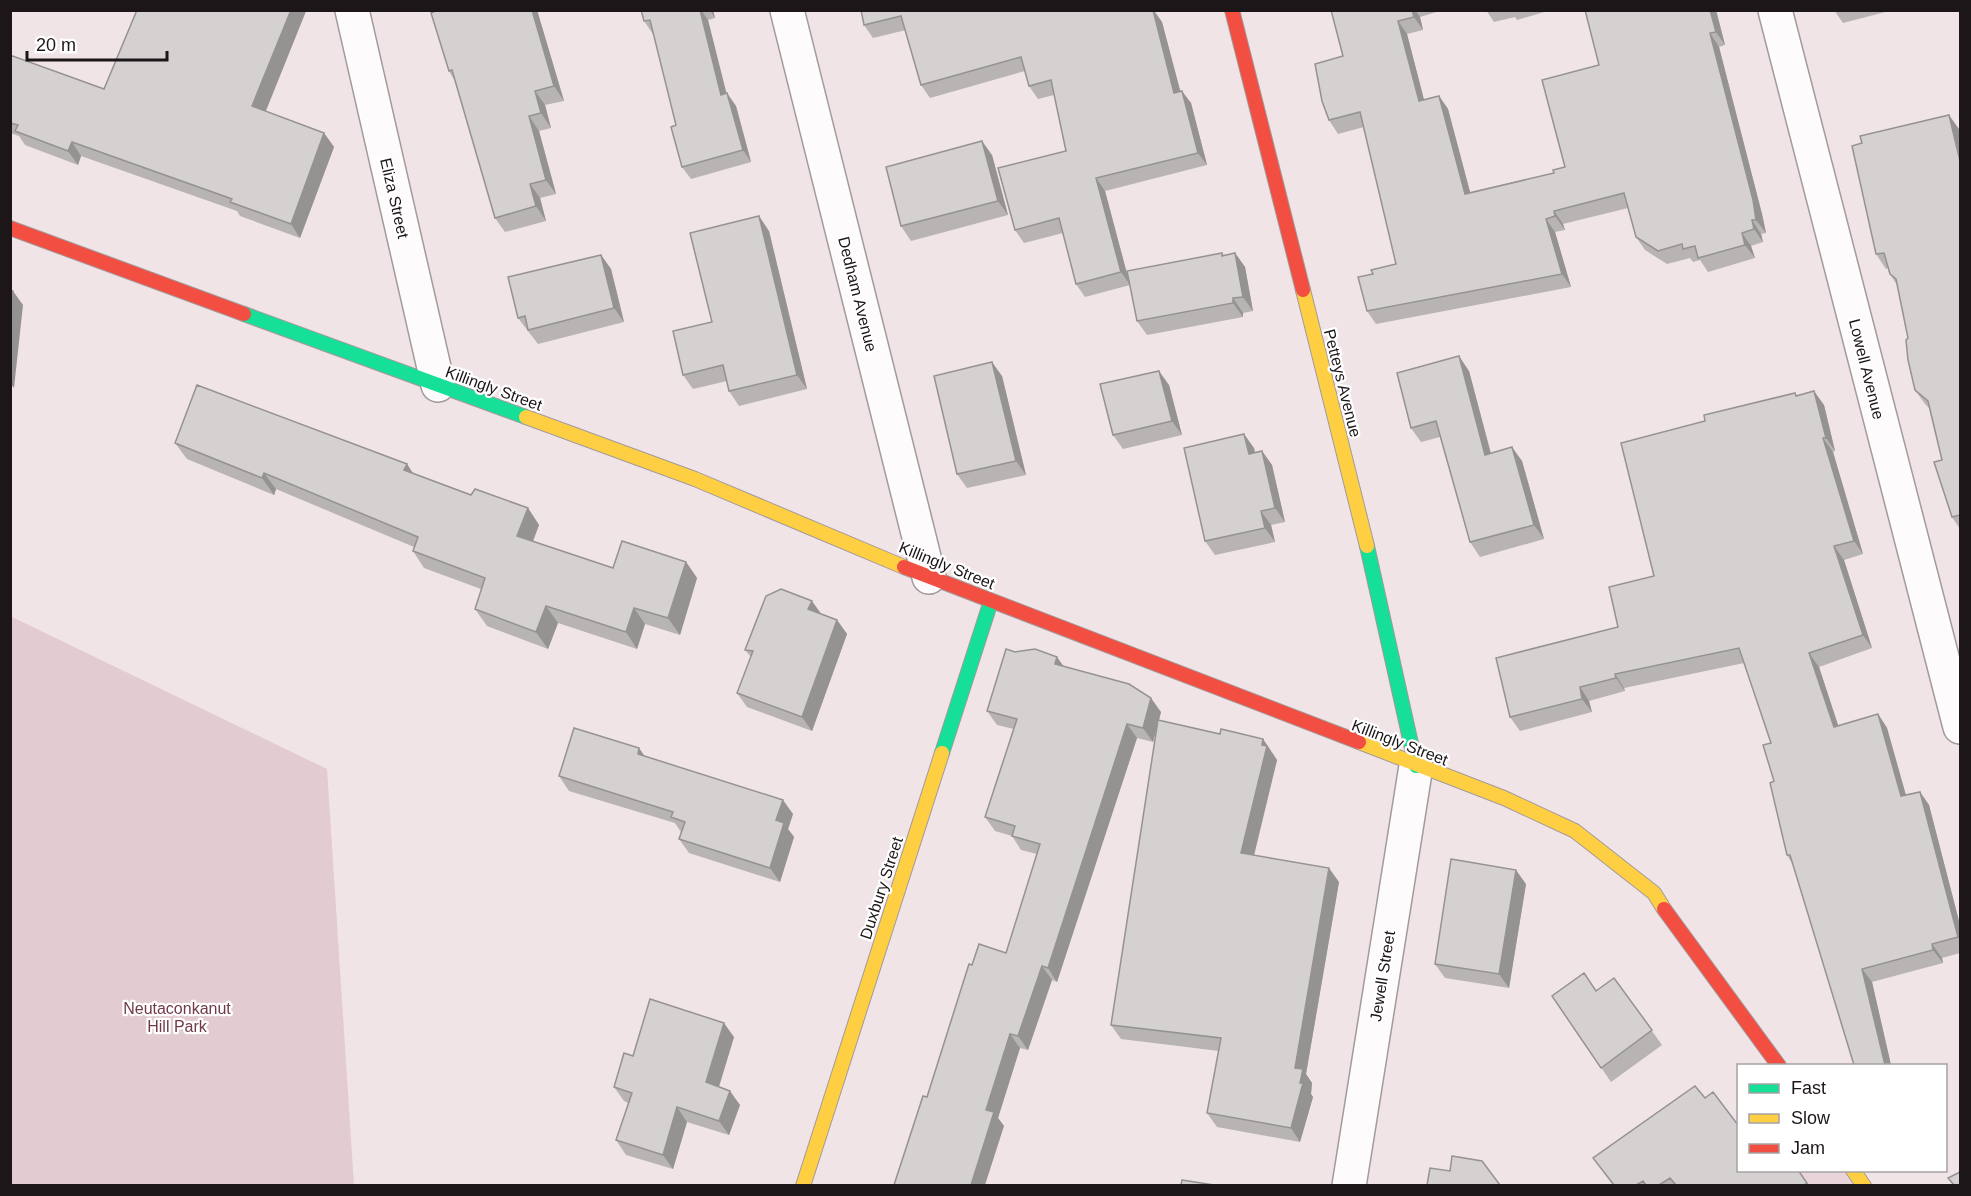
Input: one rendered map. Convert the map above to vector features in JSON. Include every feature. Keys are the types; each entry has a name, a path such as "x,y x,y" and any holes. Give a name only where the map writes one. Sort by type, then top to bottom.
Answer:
{"main road":[{"name":"Petteys Avenue","path":"1232,10 1376,580 1416,766"},
{"name":"Killingly Street","path":"10,228 695,479 929,577 1504,798 1575,831 1654,893 1681,935 1778,1064"},
{"name":"Duxbury Street","path":"803,1185 991,601"},
{"path":"1854,1172 1863,1185"}],"street":[{"name":"Eliza Street","path":"352,10 438,385"},
{"name":"Dedham Avenue","path":"787,10 929,577"},
{"name":"Lowell Avenue","path":"1775,10 1960,727"},
{"name":"Jewell Street","path":"1349,1185 1416,766"}],"shaded area":[{"path":"1775,1172 1858,1172 1868,1186 1754,1186"}],"green space":[{"name":"Neutaconkanut Hill Park","path":"10,616 327,769 354,1185 11,1185"}],"building":[{"path":"137,10 291,10 252,106 324,133 291,224 230,202 232,199 72,142 68,151 15,131 18,125 10,123 10,55 104,89"},
{"path":"438,10 532,10 554,86 535,91 541,113 529,116 546,180 530,184 536,206 495,218 452,70 449,71 431,13"},
{"path":"641,10 700,10 721,95 727,93 743,150 682,167 671,127 676,125 650,20 644,21"},
{"path":"861,10 1153,10 1174,93 1182,91 1198,153 1096,178 1121,272 1076,284 1059,218 1015,230 998,168 1066,151 1051,80 1029,86 1021,57 921,85 901,16 864,25"},
{"path":"1331,10 1412,10 1414,17 1398,21 1419,101 1439,96 1465,194 1554,173 1553,170 1565,167 1542,80 1599,65 1585,10 1710,10 1716,32 1710,33 1753,200 1756,220 1752,220 1754,229 1742,233 1745,245 1698,258 1695,246 1683,249 1682,244 1658,251 1636,237 1624,193 1554,211 1555,216 1546,219 1562,274 1367,311 1358,277 1373,274 1371,270 1396,264 1360,112 1329,120 1322,101 1315,64 1343,56"},
{"path":"1949,115 1960,161 1960,515 1952,517 1934,462 1942,460 1928,401 1915,390 1908,360 1906,340 1908,338 1896,279 1890,274 1884,253 1876,254 1852,146 1862,143 1860,136"},
{"path":"982,141 998,201 901,226 886,167"},
{"path":"759,216 797,375 729,391 723,365 683,375 673,331 712,322 690,233"},
{"path":"1222,253 1222,256 1235,253 1243,297 1233,298 1233,303 1137,321 1127,271"},
{"path":"601,255 614,308 528,330 525,316 518,318 508,277"},
{"path":"10,290 13,291 10,312"},
{"path":"1459,356 1485,455 1512,447 1534,525 1470,542 1436,421 1411,428 1397,373"},
{"path":"992,362 1016,461 957,474 934,376"},
{"path":"1159,371 1172,421 1113,435 1100,384"},
{"path":"197,385 407,464 404,470 471,495 475,489 528,508 517,536 613,568 622,541 686,562 668,618 634,608 626,632 546,606 536,632 475,609 485,578 413,551 418,537 264,473 262,478 175,443"},
{"path":"1814,391 1826,438 1823,438 1854,541 1834,546 1863,635 1809,653 1834,727 1878,714 1901,796 1920,792 1958,937 1932,944 1933,950 1862,969 1885,1064 1854,1064 1790,855 1787,855 1770,783 1774,781 1763,745 1771,743 1739,648 1615,674 1616,678 1580,687 1582,699 1510,717 1496,658 1618,627 1609,587 1654,576 1621,443 1705,421 1704,415 1795,393 1796,396"},
{"path":"1244,434 1249,454 1262,451 1275,508 1261,511 1265,528 1205,541 1184,448"},
{"path":"781,589 812,601 808,609 837,620 802,717 737,693 753,651 745,650 766,596"},
{"path":"1006,649 1015,652 1035,649 1057,657 1055,664 1129,684 1151,698 1143,728 1127,724 1048,968 1042,966 1018,1036 1010,1034 986,1110 994,1112 971,1185 894,1185 923,1096 927,1097 969,964 972,965 979,944 1006,953 1040,844 1012,836 1015,826 985,817 1017,719 987,711"},
{"path":"1158,720 1220,734 1221,729 1263,739 1262,745 1267,746 1241,853 1329,868 1295,1068 1303,1069 1300,1083 1303,1083 1291,1128 1207,1113 1221,1038 1111,1025"},
{"path":"574,728 639,748 638,754 783,800 776,820 784,823 770,868 679,839 685,822 671,817 673,812 559,776"},
{"path":"1451,859 1516,870 1499,974 1435,964"},
{"path":"1584,973 1596,991 1614,978 1652,1030 1601,1068 1552,996"},
{"path":"650,999 724,1023 706,1082 730,1091 719,1121 677,1107 663,1155 616,1140 632,1093 614,1087 624,1053 633,1056"},
{"path":"1695,1086 1705,1098 1713,1092 1737,1124 1737,1172 1799,1172 1807,1183 1804,1185 1676,1185 1670,1178 1659,1185 1646,1185 1643,1181 1636,1185 1614,1185 1593,1158"},
{"path":"1452,1156 1482,1161 1500,1185 1427,1185 1430,1168 1450,1171"},
{"path":"1960,1172 1960,1185 1954,1185 1948,1178"},
{"path":"1182,1180 1214,1185 1181,1185"}],"traffic: fast":[{"path":"244,314 526,417"},
{"path":"1367,546 1416,766"},
{"path":"942,753 991,601"}],"traffic: slow":[{"path":"1303,290 1367,546"},
{"path":"526,417 695,479 904,567"},
{"path":"1359,742 1504,798 1575,831 1654,893 1664,909"},
{"path":"803,1186 942,753"},
{"path":"1854,1172 1864,1186"}],"traffic: jam":[{"path":"1232,10 1303,290"},
{"path":"10,228 244,314"},
{"path":"904,567 1359,742"},
{"path":"1664,909 1778,1064"}]}
